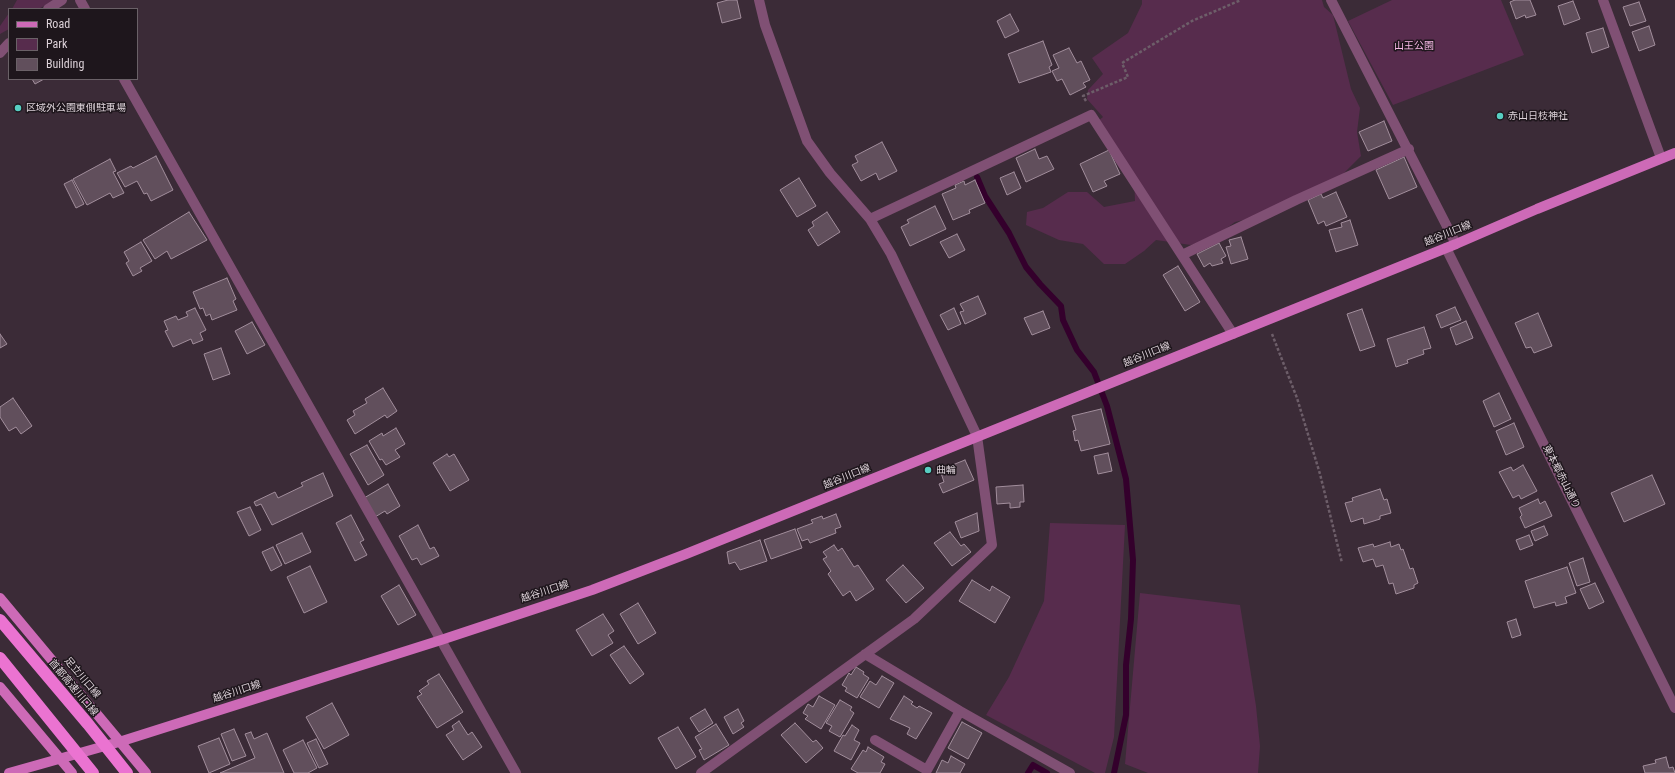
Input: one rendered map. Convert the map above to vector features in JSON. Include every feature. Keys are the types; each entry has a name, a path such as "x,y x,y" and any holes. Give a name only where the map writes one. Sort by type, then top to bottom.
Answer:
{"highway":[{"name":"首都高速川口線","path":"0,620 88,724 127,773"},
{"path":"0,658 93,773"}],"main road":[{"name":"越谷川口線","path":"10,773 120,742 441,640 592,590 686,554 1233,334 1456,244 1537,209 1675,153"},
{"name":"足立川口線","path":"0,598 146,773"},
{"path":"0,686 72,773"}],"street":[{"path":"50,8 62,0"},
{"path":"701,773 914,618 992,546 977,436 891,254 870,219 830,173 808,141 765,25 759,0"},
{"path":"1332,0 1456,244"},
{"path":"1603,0 1661,158"},
{"path":"0,53 8,44"},
{"path":"125,80 516,773"},
{"path":"870,219 1091,115 1233,334"},
{"path":"1182,255 1296,200 1409,149"},
{"name":"東本郷赤山通り","path":"1446,248 1675,708"},
{"path":"865,654 1065,772"},
{"path":"875,740 927,770 960,711"}],"path":[{"path":"1091,115 1090,108 1083,96 1128,77 1122,63 1192,21 1241,0"},
{"path":"1267,320 1297,398 1320,474 1342,563"}],"green space":[{"path":"17,0 53,0 41,8 13,8"},
{"path":"1142,0 1322,0 1324,7 1333,15 1351,89 1360,108 1357,132 1361,156 1342,175 1257,217 1235,222 1213,238 1191,245 1156,240 1144,251 1125,264 1104,264 1083,244 1059,240 1026,225 1027,212 1043,208 1068,192 1087,192 1104,207 1135,201 1134,177 1093,125 1103,117 1087,99 1088,90 1103,74 1092,58 1128,33 1142,4"},
{"name":"山王公園","path":"1392,0 1501,0 1524,55 1393,105 1348,21"},
{"path":"8,14 8,30 0,34 0,26"},
{"path":"1050,523 1125,525 1114,737 1105,773 1095,773 986,715 1009,677 1044,601"},
{"path":"1140,593 1240,605 1256,706 1260,746 1258,773 1148,773 1125,764"}],"building":[{"path":"728,0 737,0 741,18 722,23 717,3"},
{"path":"1515,0 1530,0 1536,15 1526,18 1525,15 1516,19 1510,2"},
{"path":"1573,1 1580,19 1564,25 1558,6"},
{"path":"1639,2 1646,21 1630,26 1623,7"},
{"path":"1010,14 1019,31 1005,38 997,21"},
{"path":"1649,26 1655,45 1639,51 1632,32"},
{"path":"1603,28 1609,47 1592,53 1586,33"},
{"path":"1043,41 1052,65 1049,67 1051,72 1019,83 1008,54"},
{"path":"1069,48 1077,63 1081,61 1090,80 1083,83 1086,87 1070,95 1062,79 1057,81 1052,71 1059,68 1053,55"},
{"path":"33,80 42,80 35,84"},
{"path":"1384,121 1392,141 1368,151 1359,132"},
{"path":"882,142 897,171 879,180 876,173 861,181 852,165 858,162 855,156"},
{"path":"1035,149 1039,159 1047,156 1054,169 1026,182 1016,158"},
{"path":"1109,150 1120,174 1104,181 1107,186 1093,192 1080,164"},
{"path":"156,156 173,190 151,201 147,193 144,194 137,181 125,187 117,173 131,166 133,168"},
{"path":"1404,157 1417,187 1389,199 1376,170"},
{"path":"110,159 116,171 113,172 124,193 113,198 110,193 87,205 73,179"},
{"path":"1014,172 1021,188 1007,195 1000,178"},
{"path":"799,178 816,206 797,217 780,190"},
{"path":"72,180 84,204 76,208 64,184"},
{"path":"975,180 985,203 969,210 970,213 953,220 942,194 956,188 955,185 964,181 965,185"},
{"path":"1336,192 1347,217 1326,226 1324,221 1318,224 1308,200 1321,194 1323,198"},
{"path":"935,206 946,229 910,246 901,227 909,223 907,220"},
{"path":"189,212 207,240 171,259 167,251 155,259 143,240"},
{"path":"827,212 840,232 818,246 808,230 814,226 812,222"},
{"path":"1350,220 1358,245 1336,252 1329,230 1342,227 1341,223"},
{"path":"957,234 965,250 949,258 940,242"},
{"path":"1241,237 1248,259 1231,264 1226,247 1231,246 1229,240"},
{"path":"141,242 152,261 140,268 142,271 133,276 126,263 129,261 124,252"},
{"path":"1219,243 1226,256 1221,259 1223,263 1212,266 1210,263 1204,267 1197,254"},
{"path":"1178,266 1200,302 1185,311 1163,275"},
{"path":"227,278 236,299 233,301 237,310 212,320 210,314 206,316 203,308 200,309 193,292"},
{"path":"978,296 986,314 965,324 960,312 964,311 960,304"},
{"path":"1455,307 1461,320 1441,328 1436,315"},
{"path":"195,308 206,330 200,333 203,340 193,344 191,339 173,347 165,331 168,330 164,321 176,316 178,320 188,316 186,312"},
{"path":"954,308 961,324 948,330 940,315"},
{"path":"1362,309 1375,346 1360,351 1347,314"},
{"path":"1043,311 1050,328 1032,335 1024,318"},
{"path":"1538,313 1552,346 1534,353 1531,347 1526,348 1515,323"},
{"path":"1466,321 1473,338 1456,345 1450,328"},
{"path":"252,322 265,345 247,354 235,331"},
{"path":"1424,327 1431,348 1423,350 1424,354 1407,360 1408,363 1396,367 1387,339"},
{"path":"0,334 7,344 0,348"},
{"path":"221,348 230,374 213,380 204,354"},
{"path":"383,388 397,411 387,418 385,415 355,434 347,420 355,415 353,411 367,403 365,399"},
{"path":"1499,393 1511,419 1494,427 1483,401"},
{"path":"13,398 32,426 21,434 16,427 9,431 0,417 0,407"},
{"path":"1101,409 1110,444 1081,451 1078,440 1075,441 1073,431 1076,430 1072,416"},
{"path":"1514,423 1524,447 1506,455 1496,431"},
{"path":"396,428 405,444 395,450 400,457 386,465 382,459 380,460 369,441 382,433 383,436"},
{"path":"367,445 384,475 368,485 350,454"},
{"path":"1108,453 1112,471 1098,474 1094,456"},
{"path":"447,454 449,457 454,454 469,480 450,491 433,463"},
{"path":"965,460 974,480 943,493 939,484 944,482 940,470"},
{"path":"1523,465 1537,491 1521,499 1519,495 1513,498 1499,472 1511,467 1513,471"},
{"path":"323,473 333,496 272,525 261,504 256,506 254,502 275,492 278,498 303,486 301,483"},
{"path":"1652,475 1665,504 1624,522 1611,493"},
{"path":"388,484 400,506 387,514 385,511 375,517 364,498"},
{"path":"1023,485 1024,502 1020,502 1020,507 1010,508 1010,503 997,504 996,487"},
{"path":"1380,489 1384,500 1387,499 1391,513 1380,516 1380,519 1364,524 1363,518 1351,522 1345,503 1353,501 1352,498"},
{"path":"1538,499 1540,504 1545,501 1552,516 1525,528 1520,517 1522,515 1519,508"},
{"path":"250,507 261,530 249,536 237,512"},
{"path":"977,513 979,531 961,538 955,522"},
{"path":"836,514 841,527 835,529 836,533 810,543 808,539 802,541 797,529 813,523 811,520 822,516 823,519"},
{"path":"351,515 364,540 360,542 367,555 355,561 336,523"},
{"path":"418,525 430,549 434,547 439,556 421,565 417,558 412,560 399,536"},
{"path":"1544,526 1548,535 1535,541 1531,531"},
{"path":"795,529 802,548 771,559 764,540"},
{"path":"950,532 961,546 964,544 971,552 952,566 934,543"},
{"path":"302,533 311,552 285,564 276,545"},
{"path":"1529,535 1533,545 1520,550 1516,540"},
{"path":"760,540 767,561 740,570 735,562 729,564 727,552"},
{"path":"1390,542 1391,547 1399,544 1401,550 1403,549 1410,569 1413,568 1418,583 1414,585 1414,588 1396,594 1393,583 1389,584 1383,565 1376,567 1373,559 1363,562 1358,548 1373,544 1374,547"},
{"path":"834,545 838,551 842,548 854,567 858,565 874,589 856,601 850,591 843,596 828,574 831,571 823,559 827,557 823,552"},
{"path":"273,547 282,565 271,571 262,552"},
{"path":"1583,558 1590,582 1577,586 1569,563"},
{"path":"903,565 924,588 906,603 886,580"},
{"path":"310,566 327,602 304,613 287,577"},
{"path":"1567,567 1576,593 1565,597 1567,603 1556,606 1555,602 1534,608 1525,581"},
{"path":"972,580 990,591 992,586 1010,597 995,623 959,601"},
{"path":"1595,583 1604,602 1589,609 1580,589"},
{"path":"399,585 416,615 398,625 381,596"},
{"path":"638,603 656,633 638,644 620,614"},
{"path":"603,614 614,631 608,635 613,643 592,656 576,630"},
{"path":"1516,619 1521,635 1512,638 1507,622"},
{"path":"624,646 644,674 630,684 610,655"},
{"path":"856,667 864,672 863,674 869,678 857,698 845,691 847,688 842,685 849,673 851,675"},
{"path":"439,674 463,712 437,728 417,697 422,694 419,691 429,684 427,681"},
{"path":"882,676 894,683 879,708 860,697 870,681 876,685"},
{"path":"819,696 835,705 821,729 805,719 808,716 803,713 808,704 813,707"},
{"path":"904,696 913,702 911,704 917,708 919,706 932,713 916,739 907,734 910,728 890,719"},
{"path":"840,700 852,707 850,710 854,713 840,737 829,731 832,726 826,723"},
{"path":"332,703 349,735 324,749 306,717"},
{"path":"705,709 713,723 699,732 690,718"},
{"path":"738,709 744,721 741,723 744,727 733,734 724,717"},
{"path":"459,721 468,735 472,732 482,747 463,760 446,735 454,730 452,726"},
{"path":"962,722 982,733 968,759 948,748"},
{"path":"795,723 813,742 816,740 823,748 806,763 781,735"},
{"path":"716,724 729,745 704,760 699,750 702,749 695,737"},
{"path":"852,725 859,730 854,740 860,743 851,760 834,751 843,735 845,736"},
{"path":"678,727 696,757 676,769 658,738"},
{"path":"234,729 246,756 232,761 221,734"},
{"path":"251,732 254,739 267,733 284,773 220,773 255,758 245,734"},
{"path":"219,738 230,764 209,773 198,746"},
{"path":"316,739 328,764 319,768 307,743"},
{"path":"303,740 317,768 308,773 294,773 283,750"},
{"path":"868,747 884,757 881,762 885,764 880,773 858,773 851,769 863,750 866,752"},
{"path":"951,756 965,764 960,773 936,773 942,760 948,763"},
{"path":"1666,757 1669,768 1673,767 1675,773 1645,773 1643,766 1656,763 1655,760"}],"waterway":[{"path":"977,177 985,196 1009,233 1026,267 1061,306 1063,320 1077,350 1094,372 1107,406 1126,479 1133,560 1131,619 1126,665 1126,715 1114,773"},
{"path":"1028,773 1033,765 1047,773"}],"place":[{"name":"区域外公園東側駐車場","path":"18,108"},
{"name":"赤山日枝神社","path":"1500,116"},
{"name":"曲輪","path":"928,470"}]}
